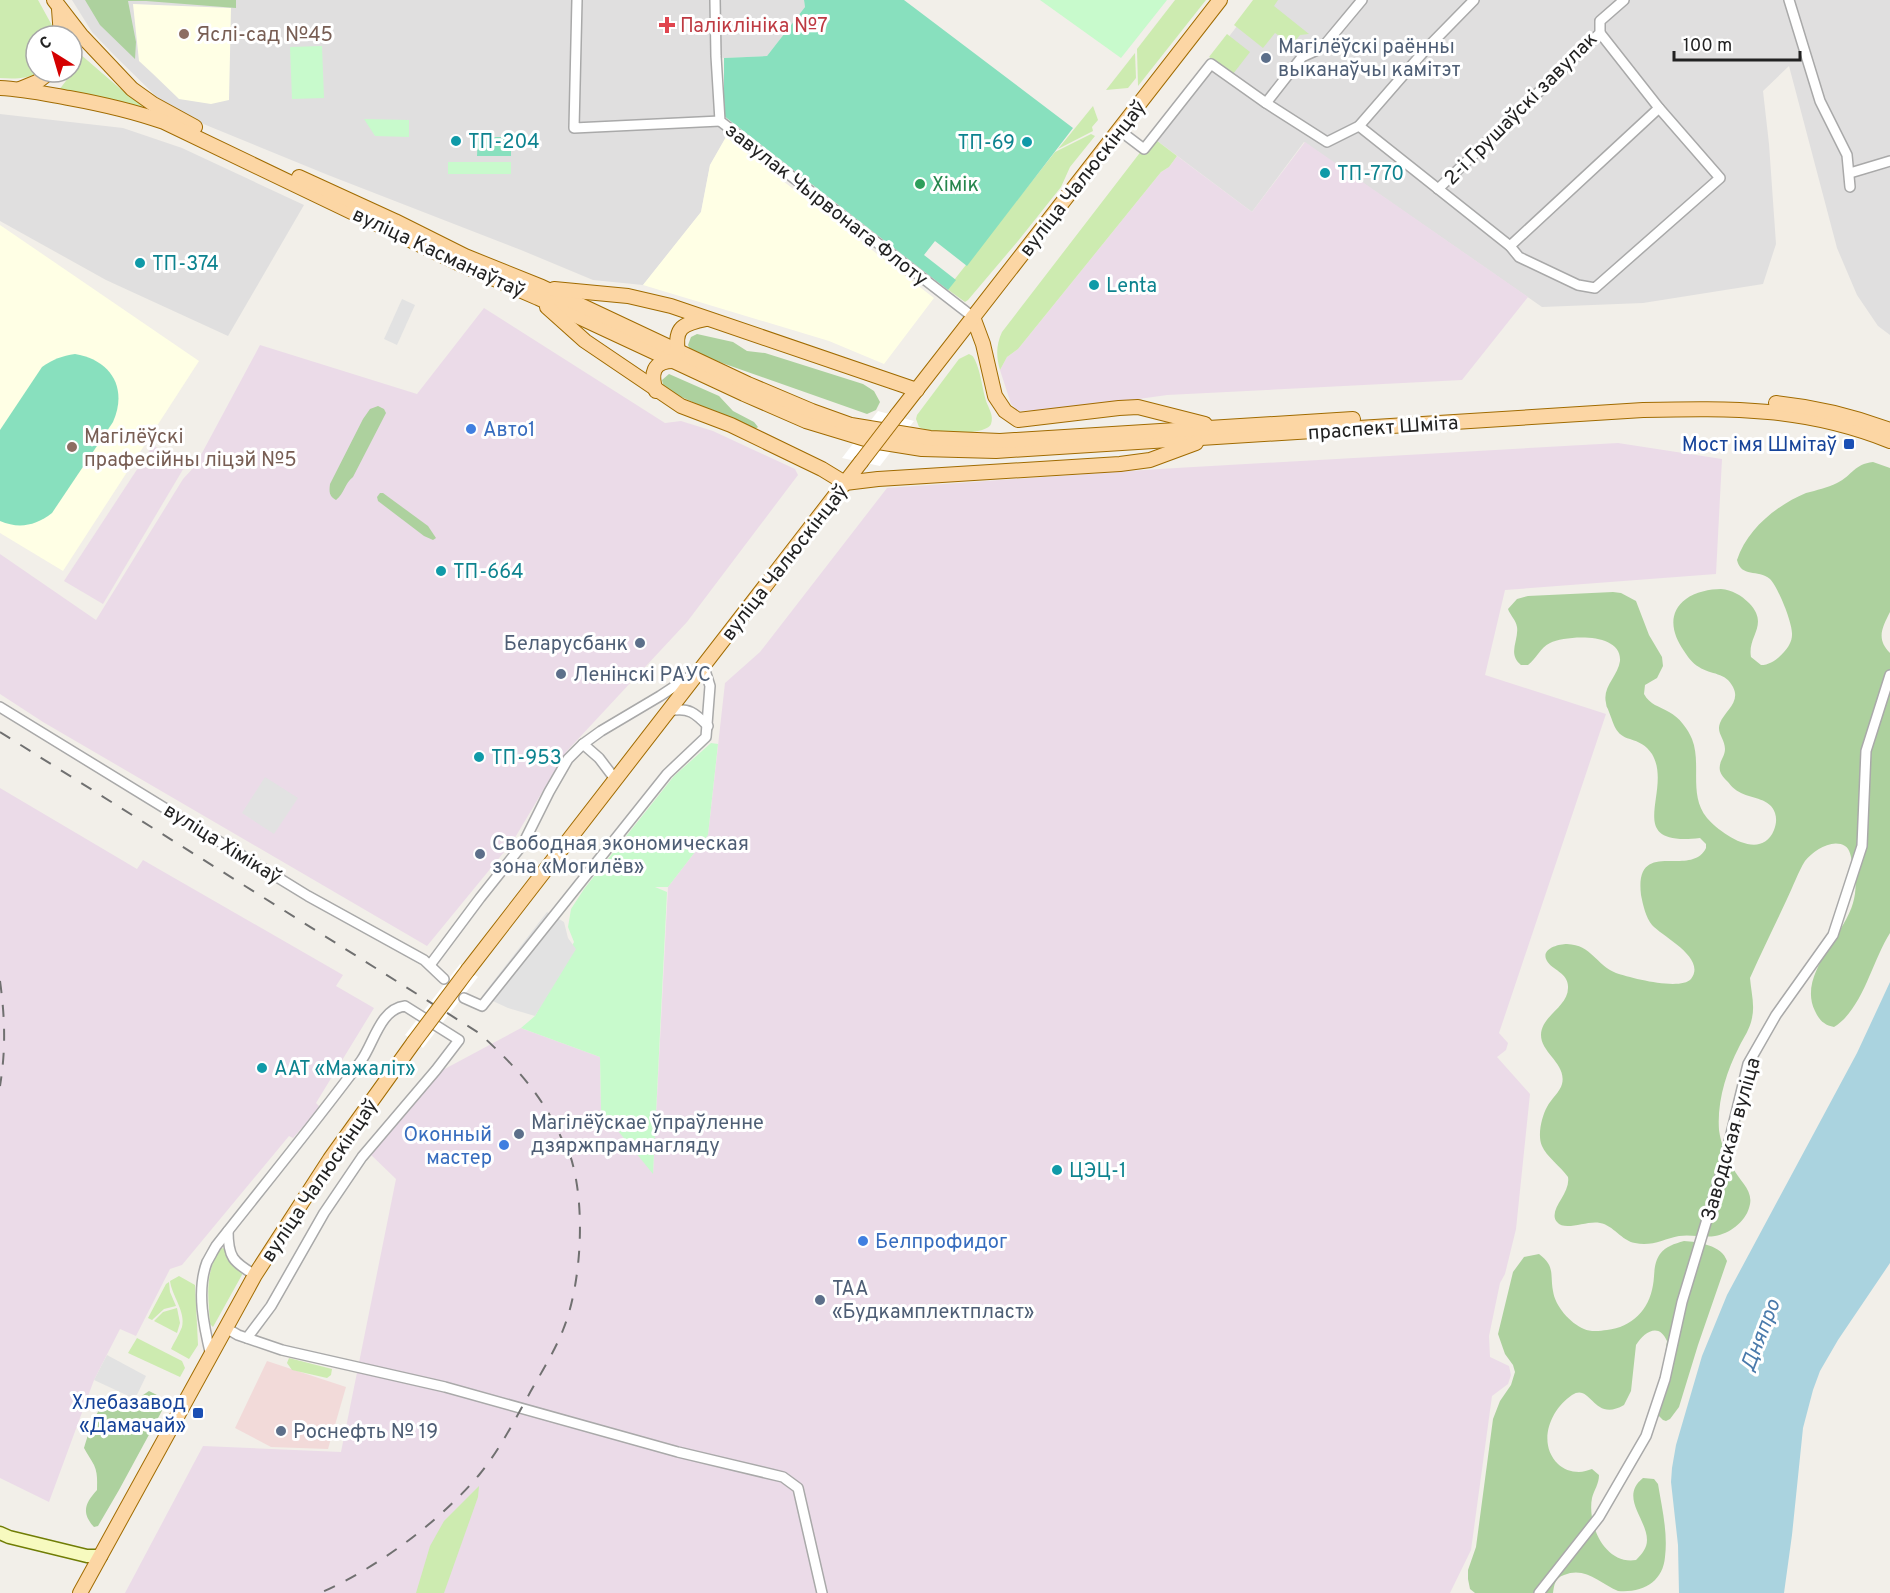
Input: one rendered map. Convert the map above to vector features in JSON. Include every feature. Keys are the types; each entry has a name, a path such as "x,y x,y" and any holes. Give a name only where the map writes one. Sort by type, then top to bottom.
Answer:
{"main road":[{"name":"вуліца Чалюскінцаў","path":"80,1593 255,1275 330,1159 468,970 1220,0"},
{"path":"56,4 59,24"},
{"name":"вуліца Касманаўтаў","path":"56,4 81,35 132,89 153,104 321,191"},
{"path":"20,89 32,84"},
{"name":"вуліца Касманаўтаў","path":"0,88 20,89 138,112 164,122 321,191 462,260 540,293 676,357 806,421 876,436"},
{"path":"540,293 585,341 656,391 681,406 731,424 822,469 845,483 878,478 1120,464 1150,460 1214,432"},
{"path":"540,293 628,296 671,306 917,390"},
{"path":"973,317 983,344 995,396 1005,411 1018,420 1138,407 1214,432"},
{"path":"656,391 652,375 661,363 676,357 676,339 679,331 687,323 708,319"},
{"name":"праспект Шміта","path":"876,436 922,448 996,451 1214,432 1722,400 1801,406 1868,422 1890,430"},
{"name":"праспект Шміта","path":"1214,432 1643,410 1715,409 1777,412 1823,419 1890,441"},
{"path":"0,1533 87,1556 100,1556"}],"street":[{"path":"577,0 574,128 720,121"},
{"name":"завулак Чырвонага Флоту","path":"715,0 720,121 973,317"},
{"path":"1266,103 1302,57 1322,48 1362,0"},
{"path":"1119,130 1144,150 1212,64 1326,142 1359,126 1426,49 1474,0"},
{"name":"2-і Грушаўскі завулак","path":"1438,189 1600,33 1600,21 1624,0"},
{"path":"1789,0 1820,101 1847,155 1850,188"},
{"path":"1359,126 1510,246 1519,257 1578,285 1595,288 1720,178 1659,108 1600,33"},
{"path":"1510,246 1659,108"},
{"path":"1850,173 1890,160"},
{"path":"430,965 473,906 523,844 568,759 584,744 704,667 710,686 706,738 667,774 482,1006 464,998"},
{"name":"Заводская вуліца","path":"1539,1593 1599,1517 1646,1436 1665,1378 1682,1302 1724,1163 1748,1064 1776,1015 1833,935 1862,846 1866,751 1890,675"},
{"name":"вуліца Хімікаў","path":"0,707 308,896 430,965 444,979"},
{"path":"669,711 688,710 708,726"},
{"path":"584,744 599,758 615,779"},
{"path":"211,1356 203,1319 202,1285 207,1264 216,1246 364,1057 383,1021 397,1007 405,1006 459,1040 362,1157 324,1213 271,1306 247,1338"},
{"path":"228,1231 231,1256 255,1275"},
{"path":"226,1328 282,1350 445,1387 678,1452 783,1477 798,1488 822,1593"}],"shaded area":[{"path":"72,0 804,0 805,7 767,56 724,58 716,56 720,121 726,137 710,165 701,212 643,285 593,280 179,114 165,105 92,32"},
{"path":"1257,0 1890,0 1890,335 1878,326 1857,295 1837,248 1789,66 1763,91 1776,244 1763,284 1643,303 1542,307 1304,142 1252,212 1152,137"},
{"name":"Яслі-сад №45","path":"133,4 231,8 229,100 211,104 179,99 139,61"},
{"path":"0,114 123,128 182,148 304,205 228,336 106,280 0,221"},
{"path":"726,137 934,298 884,364 829,341 643,285 701,212 710,165"},
{"path":"1305,142 1528,297 1462,380 1167,395 1075,408 1018,411 1011,404 1000,370 1007,357 1018,349 1161,172 1169,167 1177,156 1252,212"},
{"name":"Магілёўскі прафесійны ліцэй №5","path":"0,225 199,361 63,571 0,533"},
{"path":"402,299 415,305 397,345 384,339"},
{"path":"484,308 665,423 681,421 713,431 795,469 798,475 687,622 566,752 513,841 427,946 43,722 0,694 0,554 96,620 183,479 195,466 260,345 417,394"},
{"path":"1618,443 1722,459 1716,574 1505,590 1485,675 1606,714 1499,1033 1508,1043 1506,1050 1497,1057 1530,1094 1516,1229 1505,1274 1500,1283 1489,1336 1490,1357 1509,1366 1511,1375 1508,1384 1492,1396 1471,1550 1450,1593 125,1593 203,1446 341,1452 396,1179 368,1152 439,1072 521,1028 600,1057 601,1110 653,1173 668,887 708,835 725,683 760,652 887,488 1159,469"},
{"path":"153,445 185,466 103,604 64,581"},
{"path":"265,777 298,798 274,834 242,813"},
{"name":"ААТ «Мажаліт»","path":"0,788 137,869 143,860 343,975 336,986 374,1008 316,1103 320,1107 293,1138 289,1136 182,1265 170,1269 136,1336 120,1329 94,1380 49,1502 0,1478"},
{"path":"547,912 564,922 568,938 576,949 535,1016 508,1008 482,996"},
{"path":"107,1355 146,1376 135,1399 94,1380"},
{"path":"267,1361 346,1387 328,1449 271,1447 235,1428"}],"green space":[{"path":"0,0 38,0 51,24 24,24 24,77 0,78"},
{"path":"85,0 236,0 236,8 128,1 136,42 135,59 100,25"},
{"name":"Хімік","path":"804,0 904,0 1073,128 967,266 935,241 924,255 956,280 948,290 724,116 724,58 767,56 805,7"},
{"path":"1040,0 1167,0 1121,58"},
{"path":"1175,0 1206,0 1138,86 1137,49"},
{"path":"1253,0 1278,0 1274,6 1309,34 1300,35 1292,45 1275,33 1263,48 1234,25"},
{"path":"1227,34 1250,52 1233,74 1209,57"},
{"path":"322,46 324,98 292,99 290,47"},
{"path":"1135,53 1136,78 1128,88 1106,90"},
{"path":"84,57 149,110 86,94 59,90 64,84 84,84"},
{"path":"1093,106 1098,120 1092,127 1093,131 1058,149"},
{"path":"364,119 409,120 409,137 375,136"},
{"path":"1091,134 1095,136 1070,167 1061,187 968,300 965,302 947,289 1055,152"},
{"path":"478,137 511,137 511,156 477,156"},
{"path":"1152,137 1177,156 1169,167 1161,172 1018,349 1007,357 1000,370 997,351 1002,332"},
{"path":"448,162 511,162 511,174 448,174"},
{"path":"697,334 733,342 747,351 765,353 863,384 874,391 880,402 876,410 867,414 691,352 688,345 691,337"},
{"path":"75,354 98,362 113,378 118,398 113,422 52,513 27,525 14,525 0,521 0,430 42,367 58,358"},
{"path":"969,354 974,358 979,370 986,401 992,415 991,424 979,431 968,432 945,432 919,427 917,415 959,359"},
{"path":"669,374 719,396 733,411 754,422 758,427 754,430 664,389 662,380"},
{"path":"378,406 386,413 353,477 336,500 330,493 330,484 363,419 370,409"},
{"path":"1873,462 1890,468 1890,612 1883,628 1882,638 1890,653 1890,933 1852,1009 1834,1027 1825,1023 1815,1011 1811,997 1812,984 1824,956 1848,916 1854,898 1855,877 1849,851 1847,847 1840,844 1823,847 1805,861 1750,978 1753,1008 1751,1022 1723,1087 1719,1119 1722,1145 1750,1197 1747,1213 1736,1226 1726,1233 1715,1236 1673,1237 1641,1244 1630,1242 1605,1224 1561,1225 1557,1222 1555,1212 1566,1190 1568,1177 1544,1150 1540,1137 1543,1115 1561,1087 1563,1077 1558,1064 1545,1047 1541,1035 1545,1022 1564,1001 1568,983 1563,975 1549,964 1545,957 1546,953 1559,945 1575,945 1616,973 1666,984 1677,984 1691,979 1694,971 1689,956 1648,919 1641,895 1641,877 1646,867 1655,862 1689,860 1699,856 1706,848 1706,844 1700,838 1676,838 1662,834 1655,825 1654,813 1658,784 1657,769 1652,754 1642,744 1618,732 1606,705 1606,692 1619,666 1618,652 1603,640 1568,638 1550,643 1528,665 1521,665 1514,652 1517,627 1508,609 1517,599 1528,596 1613,592 1621,593 1636,601 1649,635 1662,657 1663,666 1657,678 1645,685 1644,694 1652,703 1676,717 1690,735 1695,749 1698,799 1701,809 1713,824 1731,837 1741,842 1760,844 1768,839 1775,828 1776,817 1773,808 1765,802 1737,791 1720,771 1725,749 1719,727 1734,702 1735,692 1726,679 1704,670 1690,660 1674,631 1674,617 1680,605 1694,594 1717,589 1733,592 1749,603 1758,618 1751,657 1761,665 1768,664 1782,655 1792,635 1788,615 1770,579 1746,571 1739,566 1737,560 1742,549 1764,519 1784,504 1806,493 1837,483 1857,467"},
{"path":"380,493 428,526 436,538 433,540 424,536 378,501 377,497"},
{"path":"711,743 718,744 708,835 668,887 655,887 667,892 653,1174 601,1110 600,1057 521,1028 535,1016 574,942 568,927 571,909 584,889 674,776"},
{"path":"1684,1241 1715,1248 1727,1261 1679,1407 1666,1421 1657,1414 1667,1341 1664,1335 1656,1330 1643,1336 1636,1345 1631,1391 1624,1405 1614,1409 1605,1409 1578,1392 1564,1401 1558,1409 1552,1418 1547,1437 1552,1456 1560,1466 1576,1472 1592,1469 1599,1475 1592,1498 1592,1520 1600,1541 1607,1550 1625,1560 1636,1560 1645,1548 1647,1540 1634,1500 1636,1485 1643,1478 1654,1479 1658,1484 1665,1530 1665,1557 1660,1573 1650,1584 1627,1591 1618,1591 1586,1574 1572,1573 1557,1580 1553,1593 1475,1593 1470,1589 1468,1570 1476,1547 1493,1419 1500,1401 1511,1385 1515,1372 1498,1334 1513,1272 1524,1257 1539,1254 1550,1266 1554,1297 1564,1313 1586,1330 1607,1330 1624,1325 1638,1316 1651,1294 1655,1265 1660,1254 1668,1247"},
{"path":"219,1249 225,1249 231,1263 243,1273 213,1327 210,1324 209,1313 209,1276"},
{"path":"179,1276 195,1285 198,1345 189,1359 171,1349 183,1321 170,1281"},
{"path":"169,1282 170,1292 176,1306 164,1309 152,1320 148,1318 166,1284"},
{"path":"177,1308 180,1323 177,1333 154,1321 163,1312"},
{"path":"137,1338 182,1361 185,1368 180,1377 128,1353"},
{"path":"289,1358 332,1369 331,1375 327,1378 292,1370 287,1363"},
{"path":"149,1391 159,1396 164,1407 98,1526 94,1527 87,1517 86,1508 97,1490 97,1478 93,1463 84,1448 94,1418 105,1403 113,1399 122,1398 134,1401"},
{"path":"479,1486 478,1497 444,1593 416,1593 430,1546 444,1521"}],"water":[{"name":"Дняпро","path":"1890,982 1890,1263 1838,1340 1820,1371 1813,1390 1803,1428 1784,1593 1679,1593 1672,1468 1676,1445 1702,1356 1727,1295 1857,1053"}],"pier":[{"path":"878,411 914,421 880,466 842,458"},
{"path":"460,964 478,977 423,1048 405,1035"}],"railway":[{"path":"0,732 479,1033 535,1092 570,1155 575,1174 580,1219 578,1267 574,1290 559,1339 510,1428 479,1475 426,1527 363,1571 320,1593"},
{"path":"0,981 4,1034 0,1086"}],"place":[{"name":"Паліклініка №7","path":"667,25"},
{"name":"Яслі-сад №45","path":"184,34"},
{"name":"Магілёўскі раённы выканаўчы камітэт","path":"1266,58"},
{"name":"ТП-204","path":"456,141"},
{"name":"ТП-69","path":"1027,142"},
{"name":"ТП-770","path":"1325,173"},
{"name":"Хімік","path":"920,184"},
{"name":"ТП-374","path":"140,263"},
{"name":"Lenta","path":"1094,285"},
{"name":"Авто1","path":"471,429"},
{"name":"Мост імя Шмітаў","path":"1849,444"},
{"name":"Магілёўскі прафесійны ліцэй №5","path":"72,447"},
{"name":"ТП-664","path":"441,571"},
{"name":"Беларусбанк","path":"640,643"},
{"name":"Ленінскі РАУС","path":"561,674"},
{"name":"ТП-953","path":"479,757"},
{"name":"Свободная экономическая зона «Могилёв»","path":"480,854"},
{"name":"ААТ «Мажаліт»","path":"262,1068"},
{"name":"Магілёўскае ўпраўленне дзяржпрамнагляду","path":"519,1134"},
{"name":"Оконный мастер","path":"504,1145"},
{"name":"ЦЭЦ-1","path":"1057,1170"},
{"name":"Белпрофидог","path":"863,1241"},
{"name":"ТАА «Будкамплектпласт»","path":"820,1300"},
{"name":"Хлебазавод «Дамачай»","path":"198,1413"},
{"name":"Роснефть № 19","path":"281,1431"}]}
